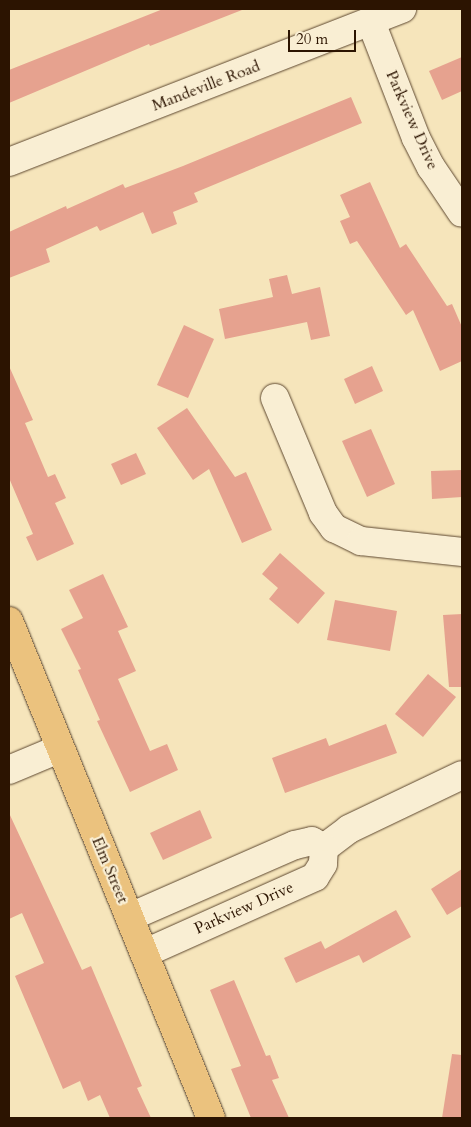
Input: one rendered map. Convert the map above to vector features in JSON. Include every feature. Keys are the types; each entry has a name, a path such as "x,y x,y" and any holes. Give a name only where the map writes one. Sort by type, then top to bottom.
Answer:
{"main road":[{"name":"Elm Street","path":"9,622 211,1118"}],"street":[{"name":"Mandeville Road","path":"9,162 402,9"},
{"name":"Parkview Drive","path":"371,22 416,138 431,167 462,213"},
{"path":"275,398 323,513 334,528 361,541 462,552"},
{"path":"9,770 59,748"},
{"path":"130,917 296,845 312,841 324,848 349,829 462,775"},
{"name":"Parkview Drive","path":"145,953 314,877 324,864 324,848"}],"building":[{"path":"163,9 242,10 150,46 149,44 9,103 9,70"},
{"path":"462,57 462,91 442,100 429,71"},
{"path":"351,97 362,123 194,193 198,202 173,212 177,224 152,234 143,212 100,231 97,226 46,249 50,262 9,278 9,232 66,206 67,209 123,184 125,188 183,166"},
{"path":"370,182 400,248 406,244 447,306 452,304 462,327 462,361 440,371 413,310 406,315 357,241 350,244 340,221 350,217 340,195"},
{"path":"287,275 292,294 320,287 330,336 311,340 307,322 225,339 219,309 273,297 269,279"},
{"path":"184,325 214,339 188,398 157,385"},
{"path":"9,366 33,420 25,423 48,477 55,474 66,498 55,503 74,544 37,561 26,537 33,534 9,478"},
{"path":"372,366 383,391 355,404 344,379"},
{"path":"187,408 235,477 246,472 272,530 242,543 209,469 193,480 157,428"},
{"path":"371,429 395,484 367,497 342,441"},
{"path":"136,453 146,474 121,485 111,464"},
{"path":"462,470 462,497 432,499 431,471"},
{"path":"280,553 325,593 298,624 269,599 278,588 262,574"},
{"path":"103,574 128,627 118,631 136,671 118,679 150,751 167,744 178,770 130,792 97,721 100,720 78,670 81,669 61,629 83,618 69,590"},
{"path":"335,600 397,611 390,651 327,640"},
{"path":"462,614 462,687 449,687 443,615"},
{"path":"428,674 456,697 423,737 395,714"},
{"path":"386,724 397,753 285,793 272,758 326,738 329,746"},
{"path":"200,810 212,838 163,860 150,833"},
{"path":"9,813 82,970 91,966 142,1086 137,1088 151,1118 110,1118 100,1095 88,1101 80,1081 63,1089 15,976 44,963 22,913 9,919"},
{"path":"462,869 462,906 447,915 431,889"},
{"path":"396,910 411,937 363,963 359,955 296,983 284,958 321,941 325,949"},
{"path":"234,980 266,1056 270,1055 279,1078 272,1080 289,1118 251,1118 231,1069 241,1066 210,990"},
{"path":"452,1054 462,1055 462,1118 442,1118"}]}
